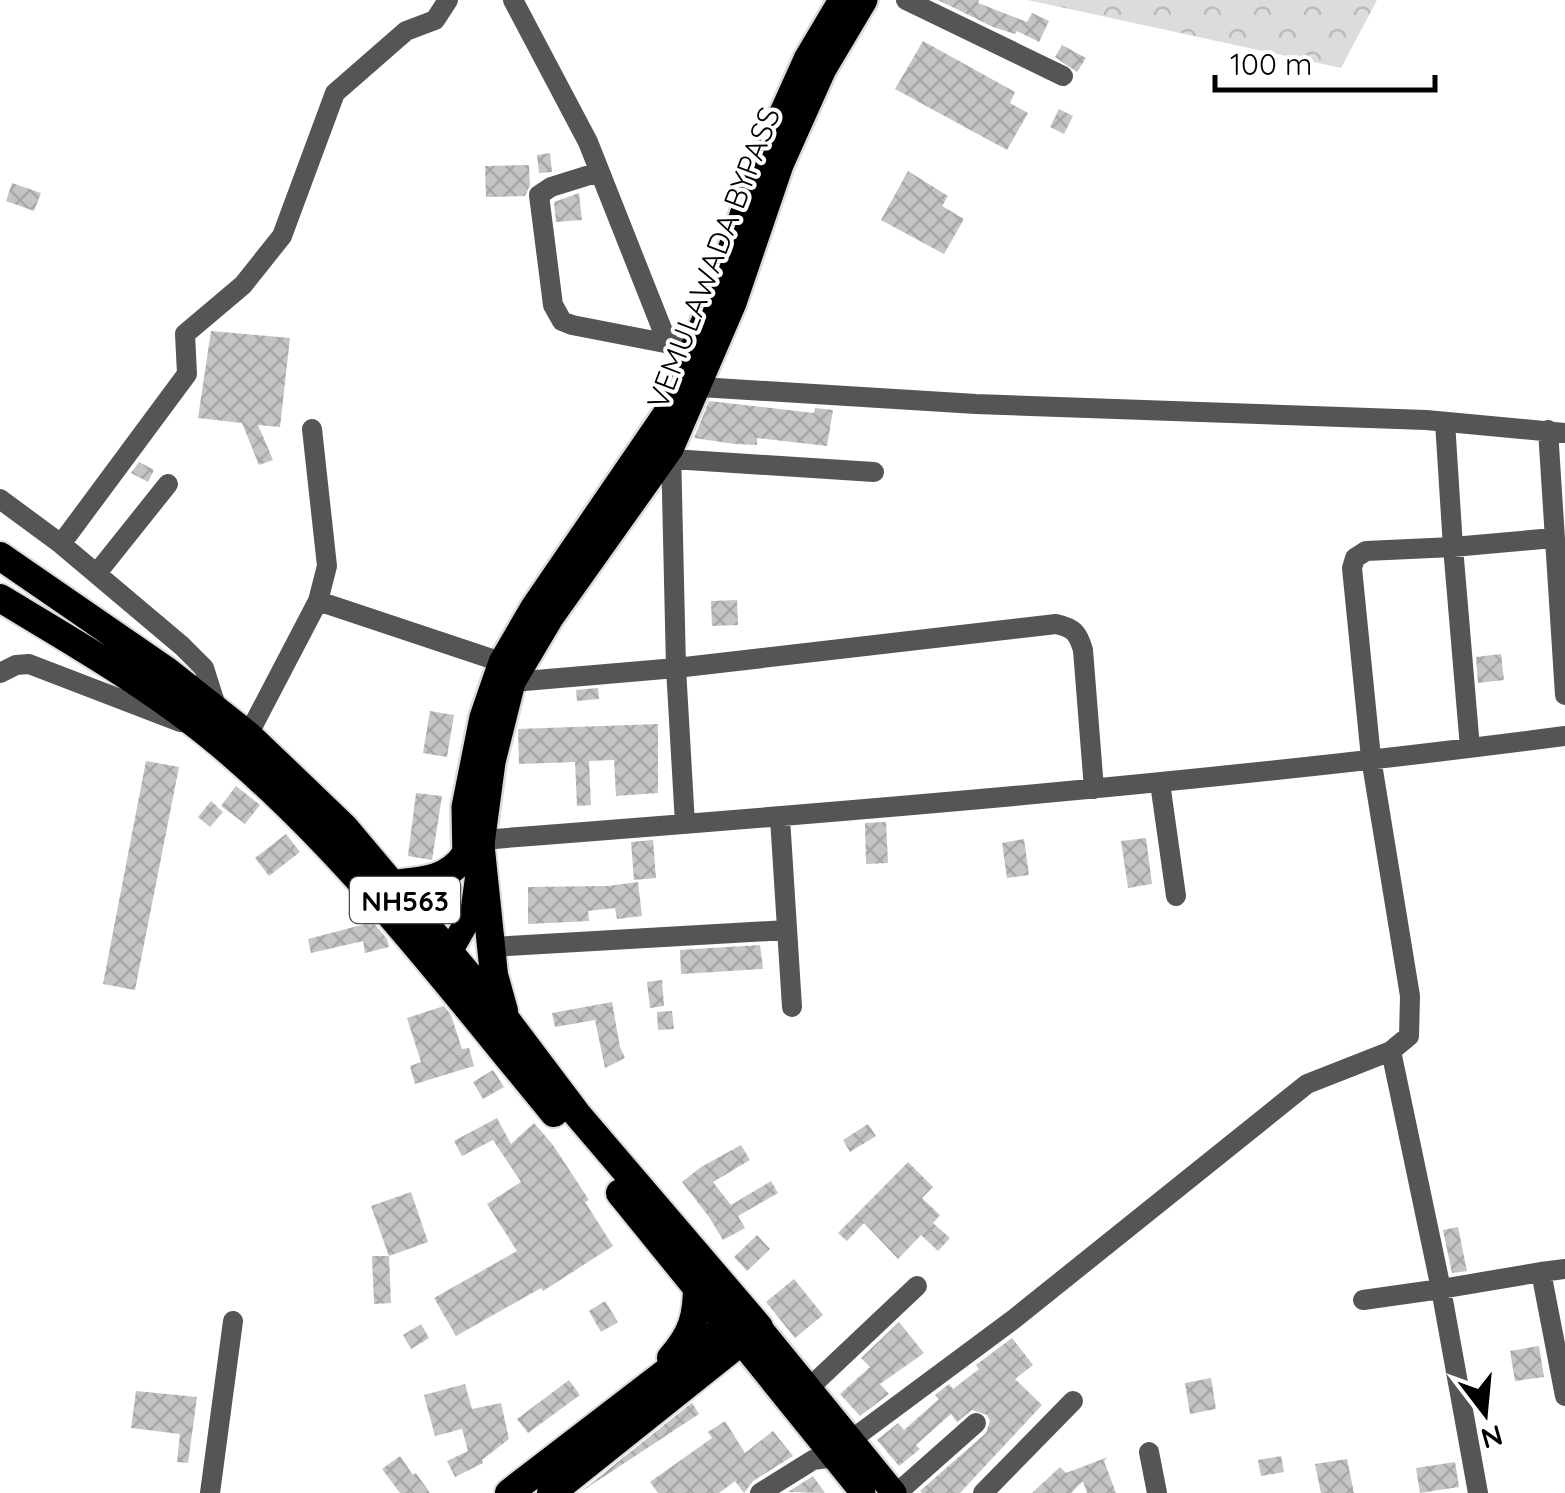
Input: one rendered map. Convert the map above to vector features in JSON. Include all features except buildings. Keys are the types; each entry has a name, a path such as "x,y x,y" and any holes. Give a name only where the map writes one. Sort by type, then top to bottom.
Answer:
{"highway":[{"name":"NH563","path":"0,556 168,671 240,761 325,842 402,926 506,1021 744,1327"},
{"name":"NH563","path":"0,598 209,720 248,735 344,827 391,884 435,953 697,1286 744,1327"},
{"path":"391,884 440,876 458,866 473,847"},
{"path":"473,847 494,976 506,1021"},
{"path":"641,1393 694,1328 697,1286"},
{"path":"510,1493 641,1393 744,1327"},
{"path":"555,1492 744,1327"}],"main road":[{"name":"VEMULAWADA BYPASS","path":"435,953 462,906 493,762 507,672 533,607 665,414 680,349 806,60 841,0"},
{"name":"VEMULAWADA BYPASS","path":"507,672 671,454 734,303 781,165 824,69 865,0"},
{"path":"744,1327 809,1388 863,1493"},
{"path":"744,1327 843,1449 896,1493"}],"street":[{"path":"61,544 187,374 185,334 243,285 282,236 334,93 406,30 435,20 448,0"},
{"path":"513,0 588,142 680,349"},
{"path":"906,0 1064,76"},
{"path":"599,172 552,187 540,195 553,305 562,320 572,326 680,349"},
{"path":"700,387 976,404 1445,422 1556,432 1552,538 1565,695"},
{"path":"1445,422 1470,748"},
{"path":"248,735 318,601 327,566 312,429"},
{"path":"686,824 676,668 671,454 874,472"},
{"path":"97,573 168,484"},
{"path":"0,499 97,573 204,668 209,720 29,664 16,665 0,674"},
{"path":"760,1493 814,1460 843,1449 1014,1319 1308,1084 1391,1051 1409,1036 1410,996 1370,758 1352,568 1355,558 1366,551 1552,538"},
{"path":"318,601 507,672 676,668 1056,624 1079,635 1084,650 1094,790"},
{"path":"473,847 686,824 1270,773 1565,736"},
{"path":"1160,783 1176,896"},
{"path":"780,818 792,1008"},
{"path":"492,947 787,930"},
{"path":"1391,1051 1441,1289 1478,1493"},
{"path":"1363,1300 1565,1269"},
{"path":"1541,1272 1565,1396"},
{"path":"809,1388 917,1286"},
{"path":"210,1493 233,1321"},
{"path":"983,1493 1074,1402"},
{"path":"896,1493 976,1424"},
{"path":"1149,1452 1157,1493"}],"green space":[{"path":"1028,0 1377,0 1341,68"}]}
